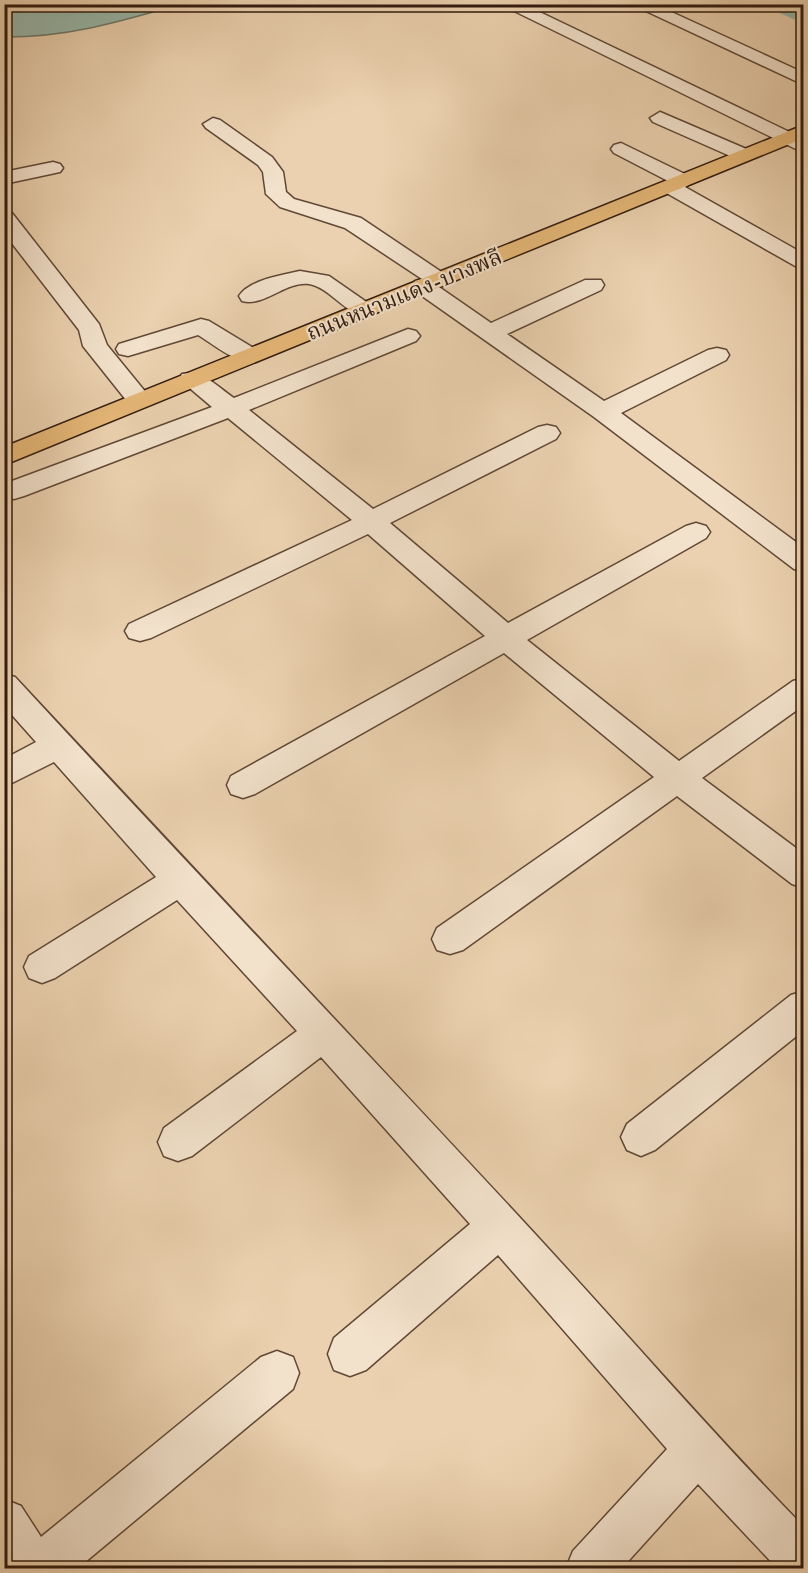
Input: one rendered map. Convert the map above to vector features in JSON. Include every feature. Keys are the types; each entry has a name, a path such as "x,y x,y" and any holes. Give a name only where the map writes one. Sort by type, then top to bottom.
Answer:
{"main road":[{"name":"ถนนหนามแดง-บางพลี","path":"4,457 744,155 798,139"}],"street":[{"path":"508,4 798,139"},
{"path":"639,4 804,80"},
{"path":"660,118 744,155"},
{"path":"213,124 265,161 273,172 276,194 287,203 353,223 492,333 603,412 804,562"},
{"path":"621,149 804,264"},
{"path":"4,178 53,168"},
{"path":"4,218 91,329 95,346"},
{"path":"4,240 78,337 95,346 139,400"},
{"path":"250,296 293,277 317,277 366,310"},
{"path":"492,333 592,285"},
{"path":"128,349 201,326 248,356"},
{"path":"14,490 232,408 408,336"},
{"path":"603,412 717,355"},
{"path":"191,379 232,408 372,521 505,637 675,777 804,874"},
{"path":"140,631 372,521 547,433"},
{"path":"243,785 696,532"},
{"path":"4,685 180,880 324,1033 500,1226 698,1449 804,1562"},
{"path":"450,939 675,777 804,689"},
{"path":"4,776 59,744"},
{"path":"42,967 180,880"},
{"path":"641,1137 804,1007"},
{"path":"178,1142 324,1033"},
{"path":"350,1354 500,1226"},
{"path":"41,1569 277,1373"},
{"path":"590,1569 698,1449"},
{"path":"4,1523 32,1569"}],"shaded area":[{"path":"4,5 178,5 114,23 72,31 5,37"}],"waterway":[{"path":"779,4 804,18"}]}
